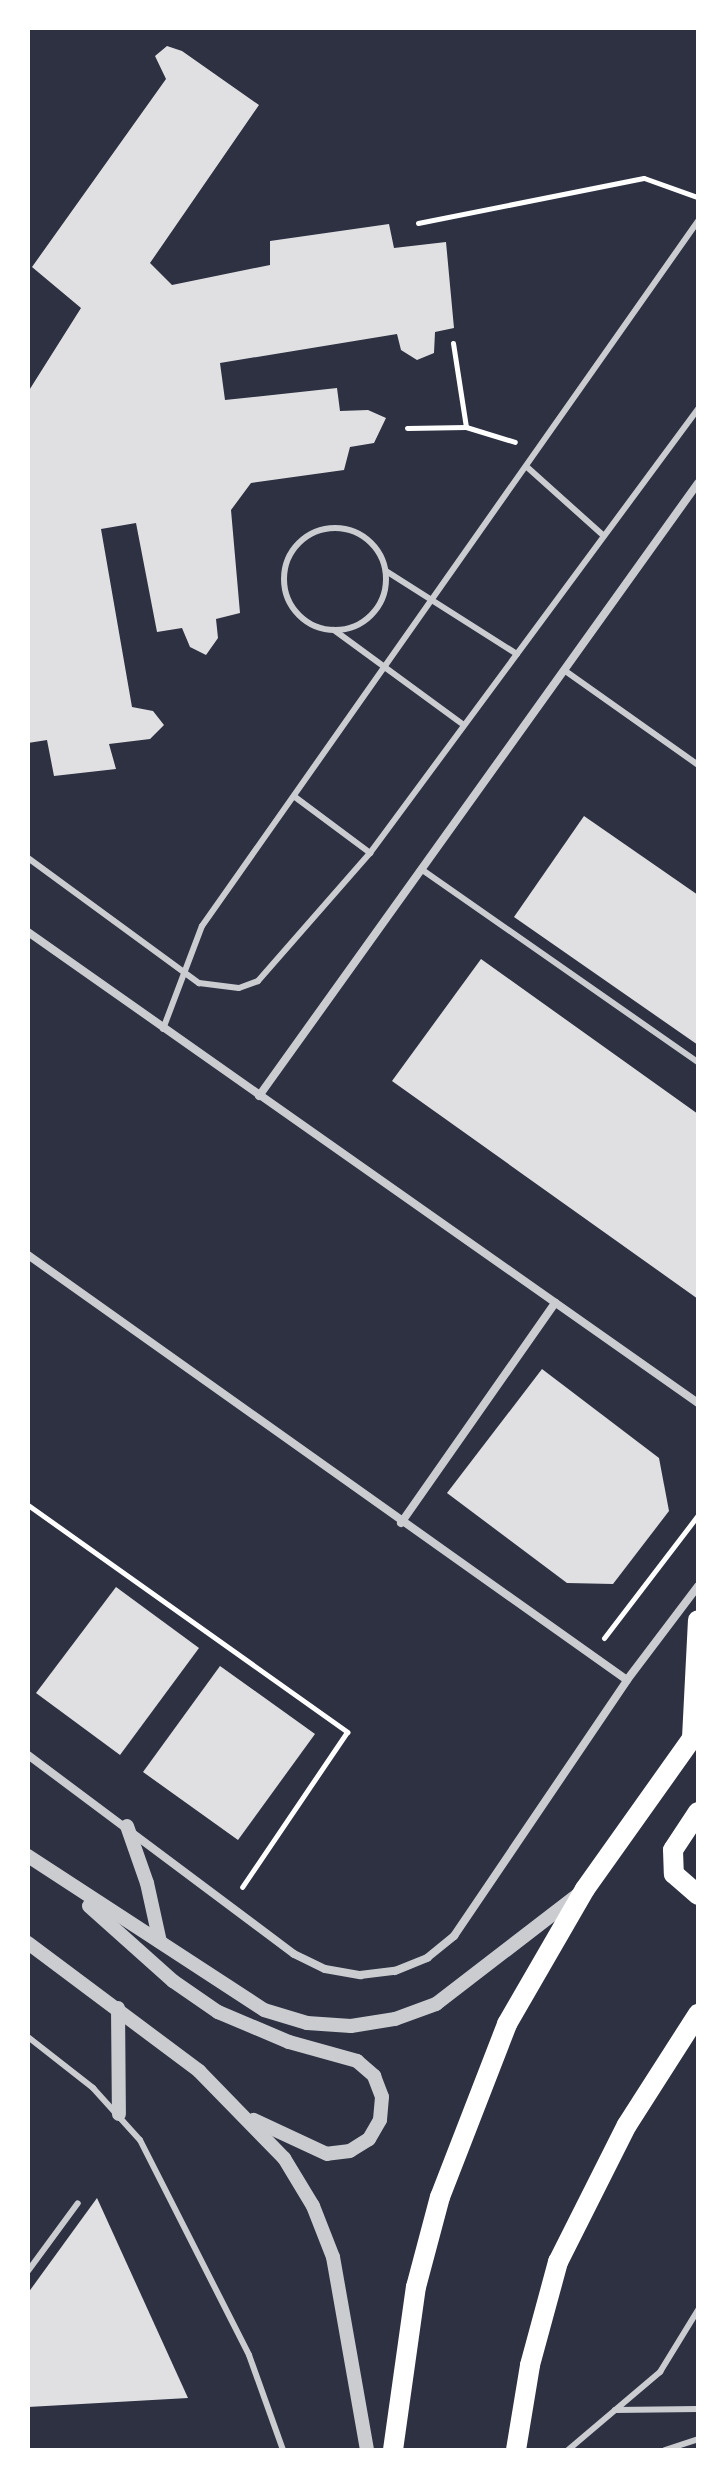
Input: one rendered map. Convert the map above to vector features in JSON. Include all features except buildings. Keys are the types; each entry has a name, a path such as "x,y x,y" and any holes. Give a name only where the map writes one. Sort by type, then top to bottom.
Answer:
{"main road":[{"path":"393,2450 416,2287 440,2197 507,2024 585,1889 695,1734 698,1620"},
{"path":"698,1812 673,1850 674,1874 698,1895"},
{"path":"516,2450 530,2365 558,2262 627,2125 698,2014"}],"street":[{"path":"259,1096 698,483"},
{"path":"28,932 698,1403"},
{"path":"28,1255 401,1523 627,1680"},
{"path":"401,1523 555,1303"},
{"path":"28,1755 127,1826 294,1954 325,1969 360,1975 395,1971 427,1958 454,1936 627,1680 698,1586"},
{"path":"127,1826 147,1883 160,1942"},
{"path":"28,1856 264,2010 307,2023 351,2026 395,2019 436,2004 585,1889"},
{"path":"61,1880 173,1981 255,2030 357,2061 374,2076 382,2097 380,2120 369,2139 350,2151 327,2154 247,2116"},
{"path":"28,1943 199,2071 247,2116 284,2158 313,2206 333,2257 367,2450"},
{"path":"118,2008 119,2114"}],"lane":[{"path":"163,1029 202,926 386,669 698,221"},
{"path":"28,858 183,970 219,989 258,981 370,853 698,409"},
{"path":"527,467 604,536"},
{"path":"464,725 334,630 302,618 290,604 285,578 291,553 318,531 353,531 368,540 386,571 517,654"},
{"path":"334,630 352,627 373,612 385,588 386,571"},
{"path":"564,670 698,765"},
{"path":"295,797 370,853"},
{"path":"421,869 698,1062"},
{"path":"28,2037 119,2114 157,2170 249,2355 283,2450"},
{"path":"28,2271 78,2203"},
{"path":"568,2450 660,2372 698,2310"},
{"path":"615,2410 698,2409"},
{"path":"665,2450 698,2439"}],"path":[{"path":"418,223 644,178 698,197"},
{"path":"453,343 466,427"},
{"path":"407,428 466,427 539,450"},
{"path":"28,1505 347,1732 230,1904"},
{"path":"591,1655 698,1515"}]}
